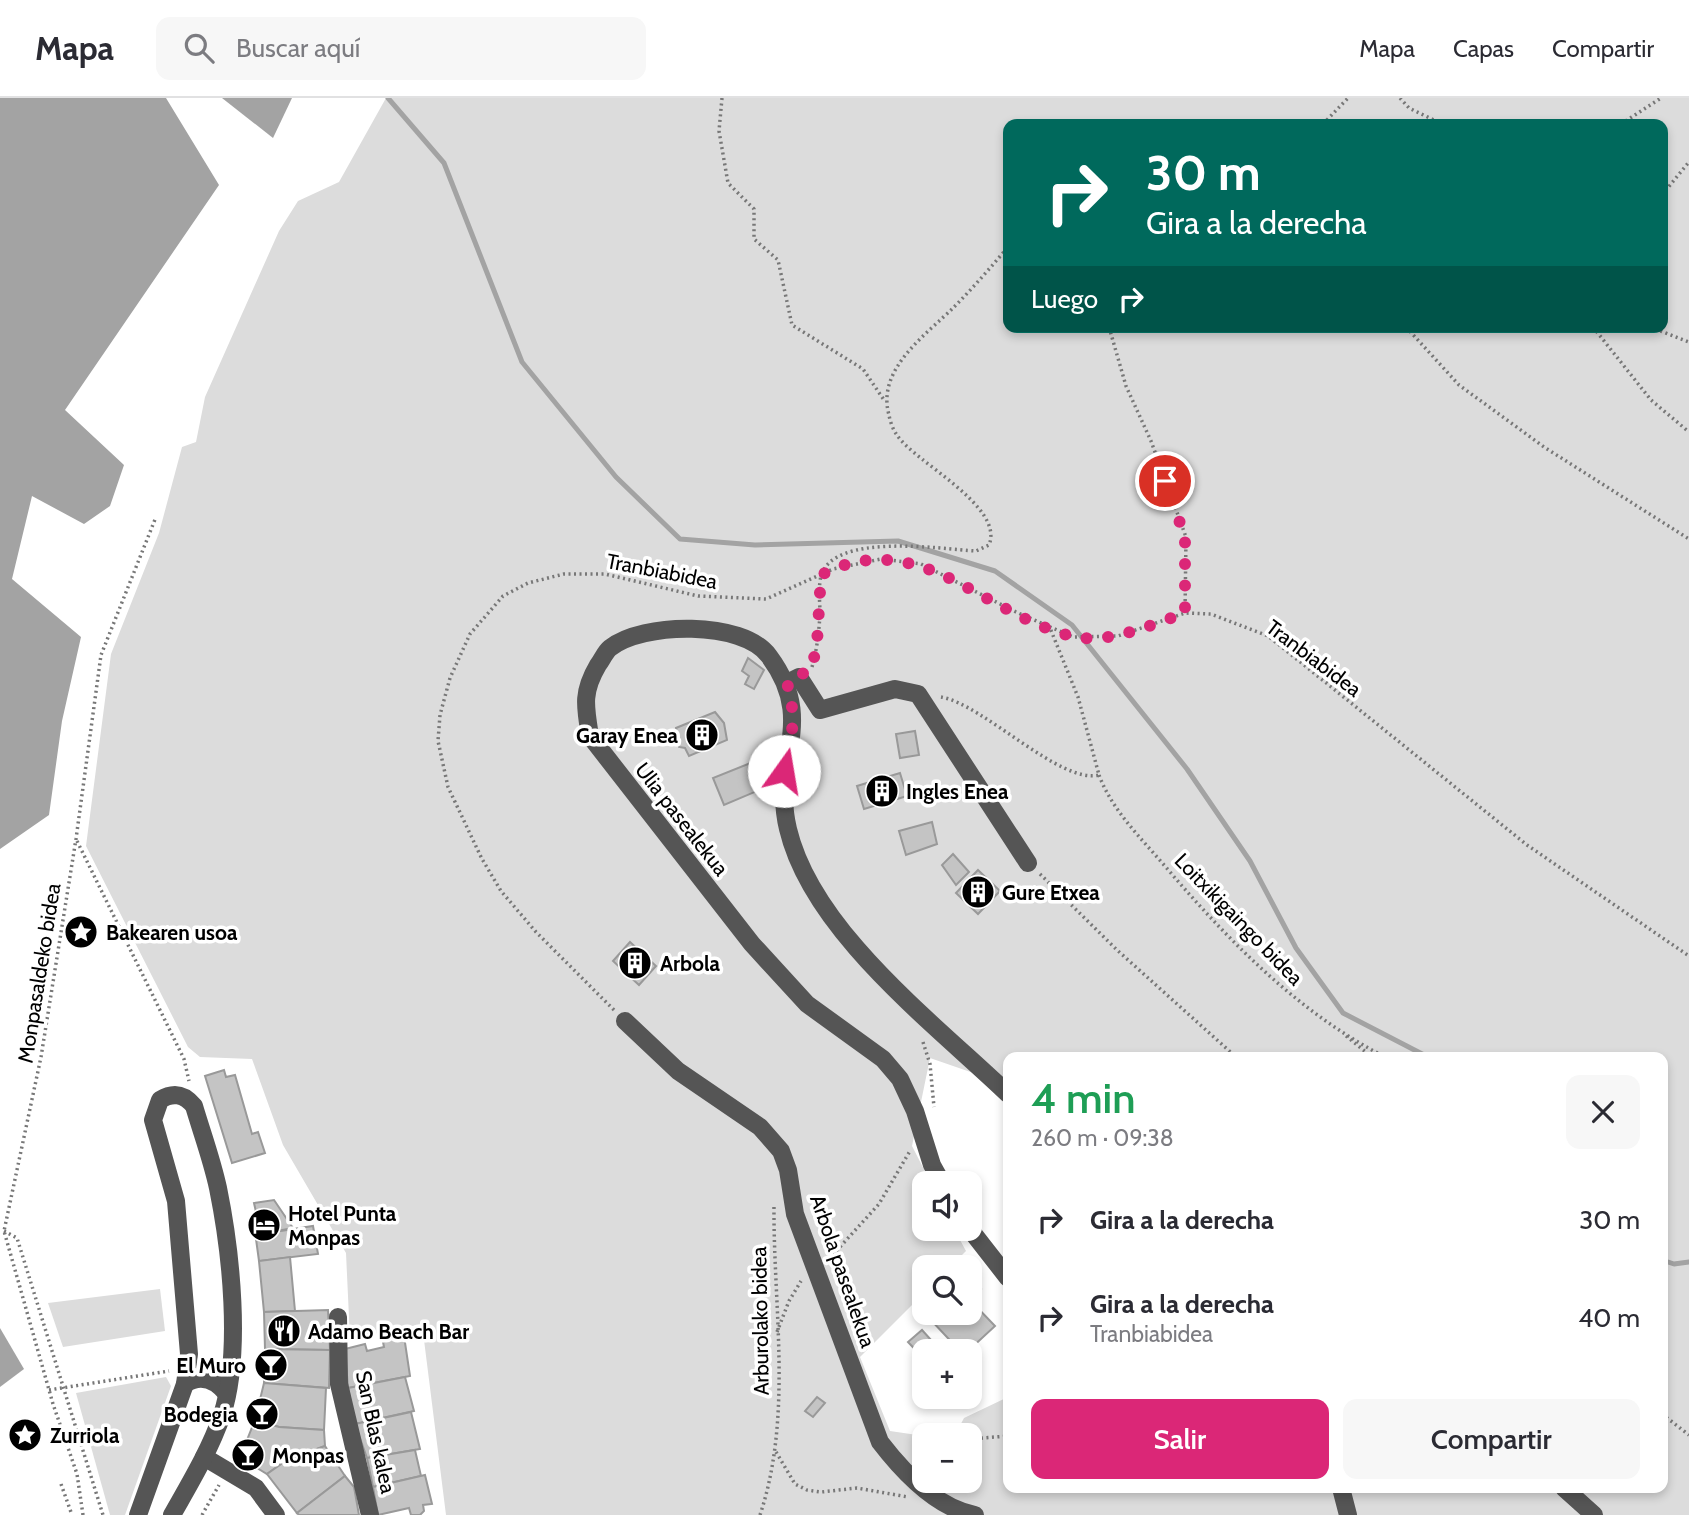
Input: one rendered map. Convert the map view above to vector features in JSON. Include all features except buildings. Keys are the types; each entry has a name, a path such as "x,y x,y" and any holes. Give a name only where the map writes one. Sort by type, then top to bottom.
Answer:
{"street":[{"name":"Ulia pasealekua","path":"936,1171 900,1079 883,1059 807,1004 752,944 590,736 585,706 586,689 609,648 631,638 679,628 718,631 744,638 767,653 793,680 794,709 783,800 796,855 810,888 834,922 880,972 1003,1089"},
{"path":"793,680 820,710 895,689 918,694 1028,863"},
{"name":"Arbola pasealekua","path":"625,1021 678,1071 760,1127 781,1151 788,1170 794,1214 880,1442 898,1465 912,1477"},
{"path":"138,1515 186,1376 188,1321 176,1201 153,1120 160,1100 168,1095 188,1098 194,1106 218,1188 228,1268 234,1356 227,1394 204,1457 172,1515"},
{"path":"978,1241 1003,1272"},
{"name":"San Blas kalea","path":"338,1317 339,1384 370,1515"},
{"path":"186,1376 190,1380 209,1379 219,1383 227,1394"},
{"path":"204,1457 256,1488 276,1515"},
{"name":"Arbola pasealekua","path":"931,1493 956,1511 975,1515"},
{"path":"1343,1493 1348,1515"},
{"path":"1570,1493 1594,1515"}],"path":[{"path":"722,98 719,131 729,183 754,209 754,239 778,260 792,325 831,352 863,369 886,402 897,436 976,504 992,539 989,545 976,551 864,548 843,552 830,562 821,575 812,668 793,680"},
{"path":"1328,119 1348,98"},
{"path":"1400,98 1409,108 1432,119"},
{"path":"1629,119 1661,98"},
{"path":"1668,188 1689,162"},
{"path":"886,402 894,373 913,346 1003,252"},
{"path":"1111,333 1126,386 1151,441 1185,537 1185,613"},
{"path":"1411,333 1459,385 1544,447 1689,539"},
{"path":"1598,333 1651,400 1689,432"},
{"path":"1666,333 1689,342"},
{"name":"Monpasaldeko bidea","path":"83,1515 77,1474 49,1390 4,1231 41,1057 76,839 101,655 156,517"},
{"name":"Tranbiabidea","path":"625,1021 536,932 501,891 448,787 438,741 440,715 458,657 470,634 503,596 528,583 564,574 605,574 698,596 730,600 766,599 833,569 881,559 921,564 1073,637 1118,636 1185,613 1211,614 1268,636 1527,845 1689,956"},
{"name":"Loitxikigaingo bidea","path":"1050,628 1078,697 1107,795 1197,904 1277,986 1377,1052"},
{"path":"918,694 947,698 1065,767 1089,777 1099,775"},
{"path":"76,839 184,1059 194,1106"},
{"path":"1028,863 1126,959 1230,1052"},
{"path":"1335,1026 1366,1052"},
{"path":"930,1064 932,1089"},
{"path":"833,1256 879,1204 910,1149"},
{"name":"Arburolako bidea","path":"760,1515 775,1450 777,1332 774,1196"},
{"path":"4,1231 17,1238 103,1515"},
{"path":"777,1332 798,1284 807,1276"},
{"path":"49,1390 186,1376"},
{"path":"1668,1419 1689,1435"},
{"path":"982,1438 1003,1436"},
{"path":"775,1450 795,1484 814,1492 857,1488 905,1497 916,1493"},
{"path":"202,1515 229,1472"},
{"path":"61,1484 72,1515"}],"shaded area":[{"path":"0,98 166,98 219,185 65,410 124,465 110,506 84,524 32,496 12,579 81,637 62,721 49,815 0,849"},
{"path":"222,98 292,98 273,138"},
{"path":"386,98 1689,98 1689,1515 446,1515 422,1324 350,1339 346,1253 283,1145 252,1059 200,1057 188,1047 86,846 111,654 159,533 182,447 196,442 205,397 279,231 298,201 339,182"},
{"path":"160,1289 165,1331 63,1347 48,1303"},
{"path":"0,1328 24,1369 0,1387"},
{"path":"166,1377 171,1386 125,1515 110,1515 76,1393"}],"waterway":[{"path":"388,98 444,163 522,362 616,477 680,539 755,545 898,541 995,571 1072,625 1187,769 1250,861 1296,948 1343,1013 1418,1052"},
{"path":"1668,1262 1689,1262"}],"place":[{"name":"Garay Enea","path":"702,735"},
{"name":"Ingles Enea","path":"882,791"},
{"name":"Gure Etxea","path":"978,892"},
{"name":"Bakearen usoa","path":"81,932"},
{"name":"Arbola","path":"635,963"},
{"name":"Hotel Punta Monpas","path":"264,1225"},
{"name":"Adamo Beach Bar","path":"284,1331"},
{"name":"El Muro","path":"271,1365"},
{"name":"Bodegia","path":"262,1414"},
{"name":"Zurriola","path":"25,1435"},
{"name":"Monpas","path":"248,1455"}],"route":[{"path":"784,771 793,732 794,709 787,683 812,668 820,617 821,575 833,569 881,559 921,564 1016,612 1073,637 1118,636 1185,613 1185,537 1165,481"}]}
